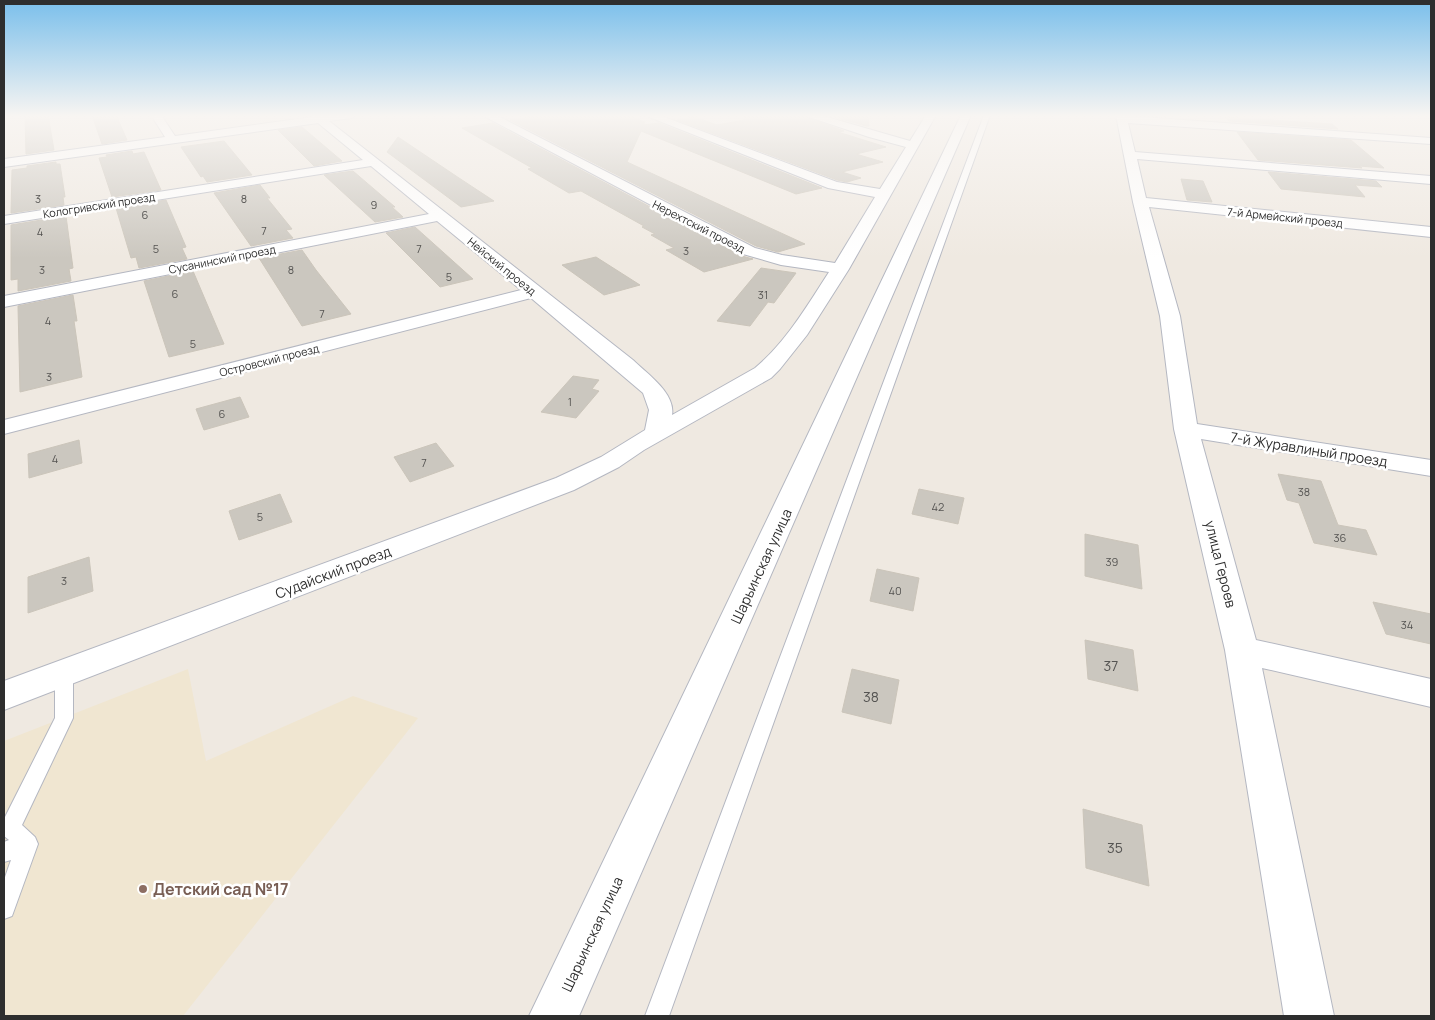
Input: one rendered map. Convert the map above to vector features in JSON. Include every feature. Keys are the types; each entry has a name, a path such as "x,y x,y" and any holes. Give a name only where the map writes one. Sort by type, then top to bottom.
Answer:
{"street":[{"name":"Кологривский проезд","path":"4,220 369,163"},
{"name":"Нейский проезд","path":"374,163 625,365 653,390 660,410 656,433"},
{"name":"Нерехтский проезд","path":"579,163 749,251 781,260 840,269"},
{"path":"775,163 834,185 884,194"},
{"path":"656,433 763,373 778,361 791,345 840,269 903,163"},
{"name":"Шарьинская улица","path":"554,1016 944,163"},
{"name":"улица Героев","path":"1132,163 1140,202 1170,316 1186,430 1242,650 1309,1016"},
{"path":"1222,163 1431,180"},
{"name":"7-й Армейский проезд","path":"1140,202 1431,232"},
{"name":"Сусанинский проезд","path":"4,302 440,216"},
{"name":"Островский проезд","path":"4,427 534,292"},
{"name":"7-й Журавлиный проезд","path":"1186,430 1431,468"},
{"name":"Судайский проезд","path":"4,696 565,484 610,462 656,433"},
{"path":"1242,650 1431,693"}],"lane":[{"path":"657,1016 970,163"},
{"path":"28,844 10,828 64,718 64,673"},
{"path":"4,852 28,844"},
{"path":"4,908 28,844"}],"shaded area":[{"name":"Детский сад №17","path":"188,669 206,761 353,696 418,718 183,1016 4,1016 4,741"}],"building":[{"path":"52,163 60,164 65,197 63,197 64,205 11,213 12,170 27,168 27,166"},
{"path":"101,163 149,163 161,190 112,197"},
{"path":"191,163 242,163 252,175 207,182 203,176 201,177"},
{"path":"311,163 333,163 314,166"},
{"path":"401,163 436,163 494,201 461,207"},
{"path":"523,163 567,163 742,256 753,259 704,272 666,250 674,248 651,235 655,234 642,227 644,226 581,191 569,193 528,169 532,168"},
{"path":"593,163 628,163 805,244 778,252 756,246"},
{"path":"719,163 758,163 822,188 796,194"},
{"path":"791,163 881,163 842,172 861,178 847,182"},
{"path":"1292,163 1378,163 1384,168 1359,166 1362,168"},
{"path":"353,171 395,207 392,207 403,217 375,222 324,175"},
{"path":"1268,172 1376,181 1382,187 1355,185 1365,197 1281,189"},
{"path":"1181,179 1203,181 1212,202 1187,200"},
{"path":"260,185 270,198 267,198 292,229 286,230 293,238 251,246 214,193"},
{"path":"166,200 186,247 182,248 187,259 139,268 136,257 131,258 116,208"},
{"path":"66,216 73,268 69,269 71,281 18,291 18,279 11,280 11,225"},
{"path":"415,227 473,279 440,287 386,233"},
{"path":"302,250 351,314 302,326 259,258"},
{"path":"596,257 640,285 604,295 562,265"},
{"path":"761,268 796,273 774,303 768,302 750,326 717,321"},
{"path":"193,271 224,344 169,357 144,281"},
{"path":"73,295 77,321 74,321 82,377 20,392 18,306"},
{"path":"573,376 599,380 592,389 599,391 576,418 541,412"},
{"path":"240,397 249,417 204,430 196,409"},
{"path":"79,440 82,463 29,478 28,454"},
{"path":"436,443 454,466 410,482 394,457"},
{"path":"1278,474 1321,481 1338,525 1366,530 1377,555 1314,543 1299,503 1287,500"},
{"path":"919,489 964,498 958,524 912,514"},
{"path":"280,494 292,522 239,540 229,511"},
{"path":"1085,534 1138,545 1142,589 1085,576"},
{"path":"89,557 93,591 28,613 28,577"},
{"path":"877,569 919,578 913,611 870,601"},
{"path":"1373,602 1431,614 1431,644 1386,634"},
{"path":"1085,640 1133,650 1138,691 1088,679"},
{"path":"852,669 899,680 891,724 842,712"},
{"path":"1083,809 1142,825 1149,886 1086,868"}],"place":[{"name":"Детский сад №17","path":"143,889"}]}
